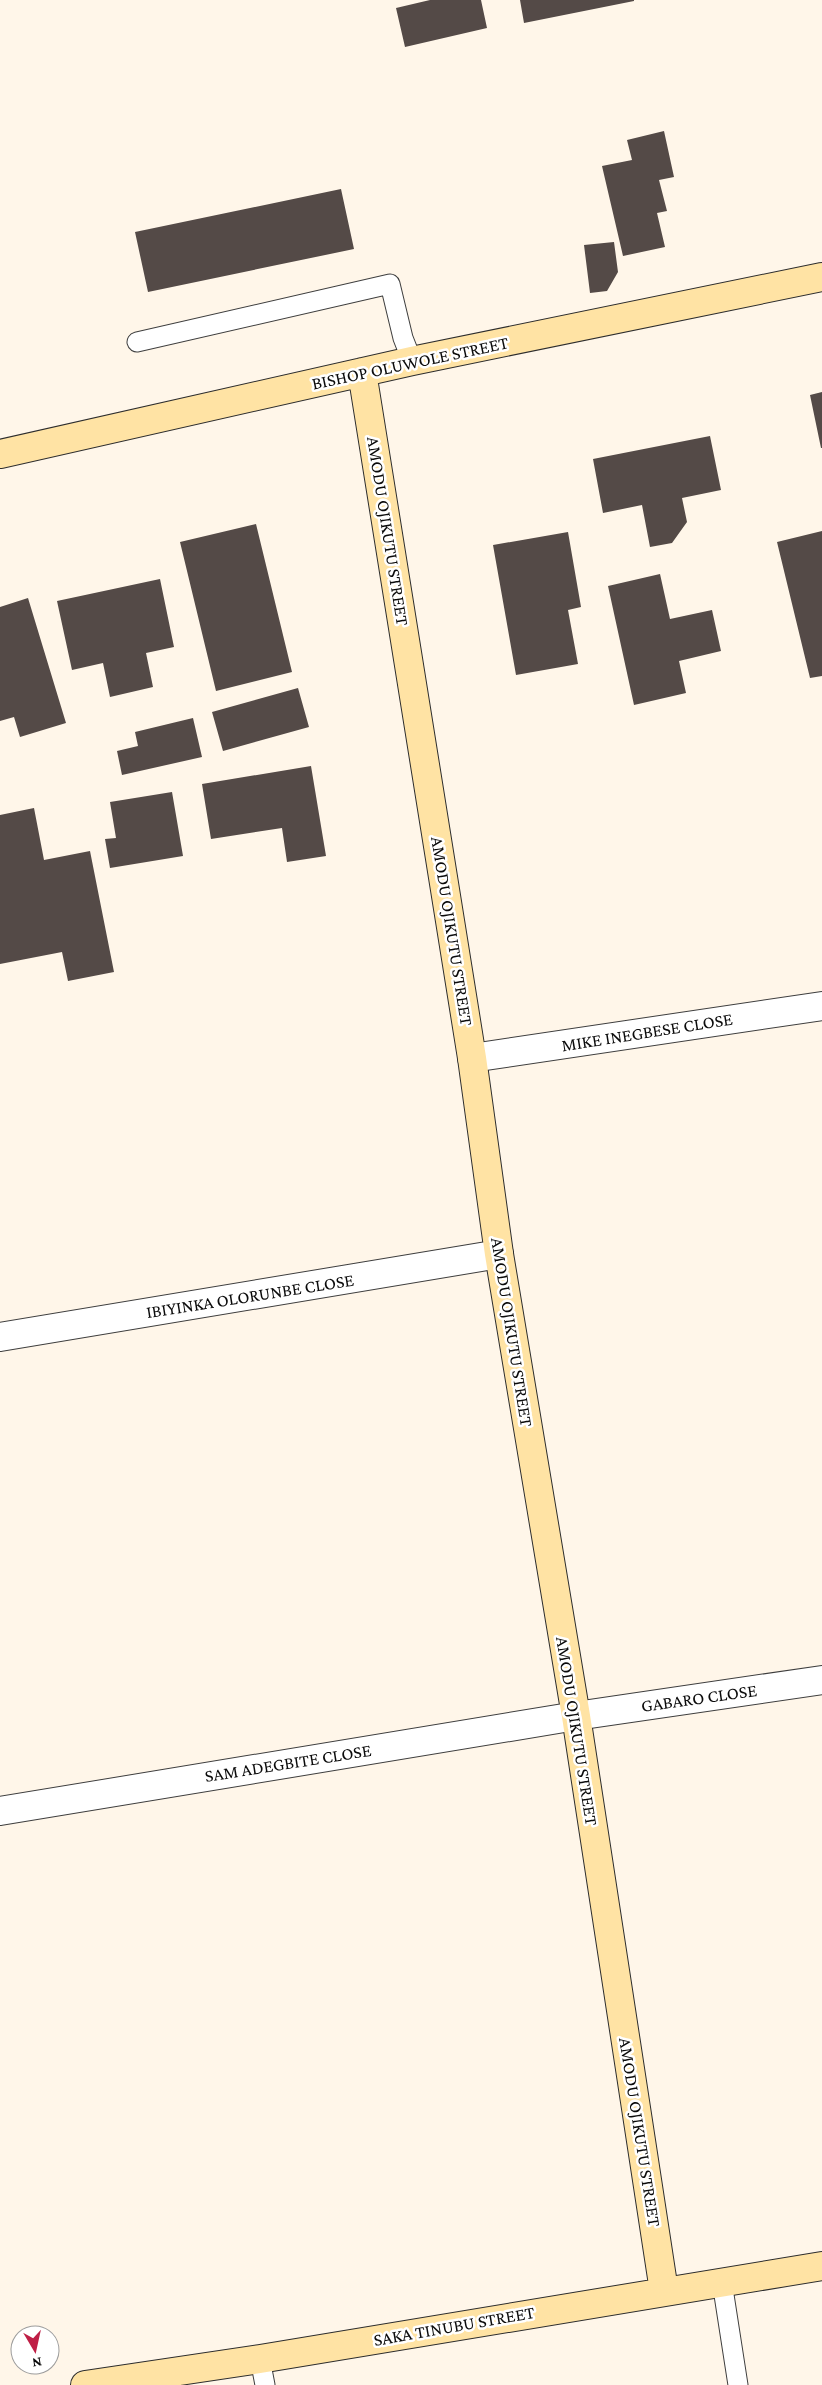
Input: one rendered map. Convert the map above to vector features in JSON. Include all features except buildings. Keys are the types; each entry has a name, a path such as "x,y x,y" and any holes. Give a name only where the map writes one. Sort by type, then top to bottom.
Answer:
{"street":[{"name":"BISHOP OLUWOLE STREET","path":"0,454 412,361 822,277"},
{"name":"AMODU OJIKUTU STREET","path":"362,372 472,1058 499,1254 576,1716 664,2291"},
{"name":"MIKE INEGBESE CLOSE","path":"472,1058 822,1006"},
{"name":"IBIYINKA OLORUNBE CLOSE","path":"0,1337 499,1254"},
{"name":"GABARO CLOSE","path":"576,1716 822,1680"},
{"name":"SAM ADEGBITE CLOSE","path":"0,1811 576,1716"},
{"name":"SAKA TINUBU STREET","path":"85,2385 262,2372 664,2291 822,2266"}],"lane":[{"path":"137,342 390,284 403,338 412,361"},
{"path":"722,2282 738,2385"}]}
